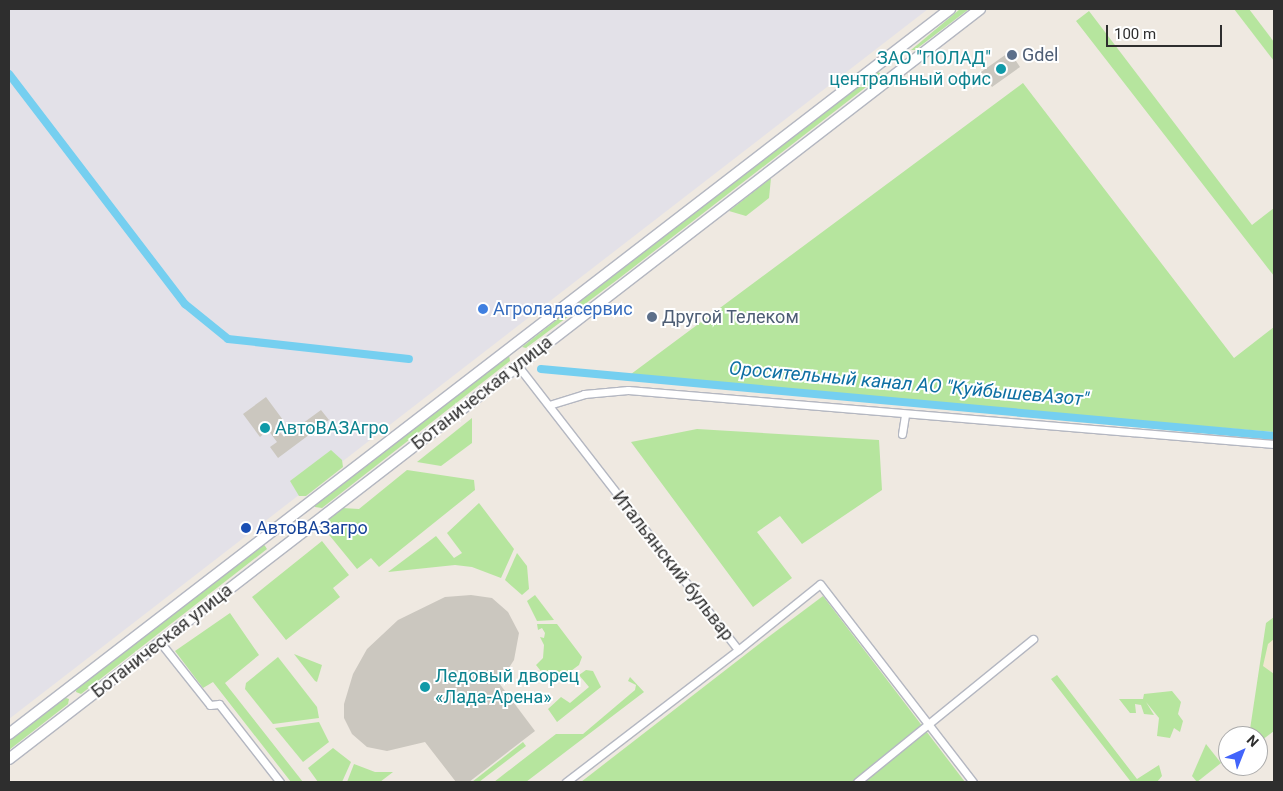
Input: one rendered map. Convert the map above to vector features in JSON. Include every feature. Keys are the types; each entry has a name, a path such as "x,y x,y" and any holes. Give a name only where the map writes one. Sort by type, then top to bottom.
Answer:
{"main road":[{"name":"Ботаническая улица","path":"9,734 950,9"},
{"name":"Ботаническая улица","path":"9,759 980,9"},
{"path":"892,53 904,67"},
{"path":"514,345 521,363"},
{"path":"302,508 314,523"},
{"path":"68,688 80,704"}],"street":[{"name":"Итальянский бульвар","path":"521,363 549,405 738,650 820,584 973,782"},
{"path":"549,405 584,394 628,390 1274,444"},
{"path":"902,434 905,414"},
{"path":"856,782 930,727 1033,639"},
{"path":"160,642 210,705 219,704 280,782"},
{"path":"566,782 738,650"}],"shaded area":[{"path":"9,9 928,9 9,719"},
{"path":"1274,634 1274,727 1268,730 1268,726 1253,726 1264,642"}],"green space":[{"path":"960,9 969,9 915,50 911,50"},
{"path":"1234,9 1249,9 1274,42 1274,61"},
{"path":"1089,11 1252,225 1274,208 1274,276 1076,21"},
{"path":"876,71 880,73 879,77 617,280 526,348 522,347"},
{"path":"1023,83 1234,358 1274,327 1274,432 623,380"},
{"path":"771,178 769,198 746,216 729,211"},
{"path":"509,355 510,361 322,508 315,507 314,504"},
{"path":"472,418 472,443 441,466 417,462"},
{"path":"697,429 879,440 882,490 802,544 780,516 757,532 792,578 753,607 631,442"},
{"path":"331,450 342,460 343,467 306,496 299,496 290,481"},
{"path":"407,470 474,480 475,490 379,567 371,558 357,569 321,525 342,508 359,509"},
{"path":"479,503 514,549 501,578 472,567 455,565 388,572 436,536 454,558 462,553 447,533"},
{"path":"322,541 349,575 333,588 340,597 286,640 252,597"},
{"path":"263,543 267,549 81,694 76,692 77,687"},
{"path":"517,553 527,566 529,589 522,595 505,580"},
{"path":"535,595 554,620 537,621 527,601"},
{"path":"823,596 965,782 581,782 763,641"},
{"path":"230,613 259,655 225,683 303,782 291,782 213,682 203,688 175,651"},
{"path":"1274,617 1274,639 1268,644 1263,666 1274,674 1274,731 1268,736 1268,726 1251,726 1266,623"},
{"path":"537,624 557,624 582,657 579,665 552,685 536,665 543,658 544,645 540,637 544,638 545,633 542,628 538,630"},
{"path":"294,654 322,665 317,682 315,681"},
{"path":"278,657 317,707 319,718 273,724 245,689 246,683"},
{"path":"586,670 593,671 601,687 557,722 548,709 561,697 570,703 589,687 579,675"},
{"path":"1057,675 1137,779 1159,765 1162,776 1157,782 1131,782 1051,679"},
{"path":"630,677 644,692 526,782 494,782 556,734 583,734 635,690 636,685 628,681"},
{"path":"1172,691 1181,702 1178,714 1183,721 1180,732 1174,728 1170,738 1157,736 1159,718 1146,702 1154,715 1144,714 1141,705 1135,704 1136,713 1130,713 1119,699 1143,699 1144,694"},
{"path":"63,697 69,699 68,704 9,750 9,740"},
{"path":"319,722 329,742 303,762 275,728"},
{"path":"523,742 526,746 479,782 472,782"},
{"path":"1206,744 1218,759 1218,765 1197,782 1192,776"},
{"path":"333,748 351,762 342,782 318,782 308,768"},
{"path":"354,764 375,772 393,772 380,782 347,782"}],"building":[{"name":"ЗАО \"ПОЛАД\" центральный офис","path":"1008,53 1008,59 1014,58 1020,67 992,87 981,72"},
{"name":"АвтоВАЗАгро","path":"266,397 283,420 275,426 284,437 321,410 329,420 278,458 270,447 277,442 268,430 260,437 243,414"},
{"name":"Ледовый дворец «Лада-Арена»","path":"471,595 492,598 508,612 519,633 514,660 499,683 535,731 469,782 456,782 425,742 387,751 367,747 352,734 344,718 344,704 353,674 367,649 398,620 445,597"}],"waterway":[{"name":"Оросительный канал АО \"КуйбышевАзот\"","path":"9,74 185,304 228,339 409,359"},
{"name":"Оросительный канал АО \"КуйбышевАзот\"","path":"541,369 1274,436"}],"place":[{"name":"Gdel","path":"1012,55"},
{"name":"ЗАО \"ПОЛАД\" центральный офис","path":"1001,69"},
{"name":"Агроладасервис","path":"483,309"},
{"name":"Другой Телеком","path":"652,317"},
{"name":"АвтоВАЗАгро","path":"265,428"},
{"name":"АвтоВАЗагро","path":"246,528"},
{"name":"Ледовый дворец «Лада-Арена»","path":"425,687"}]}
